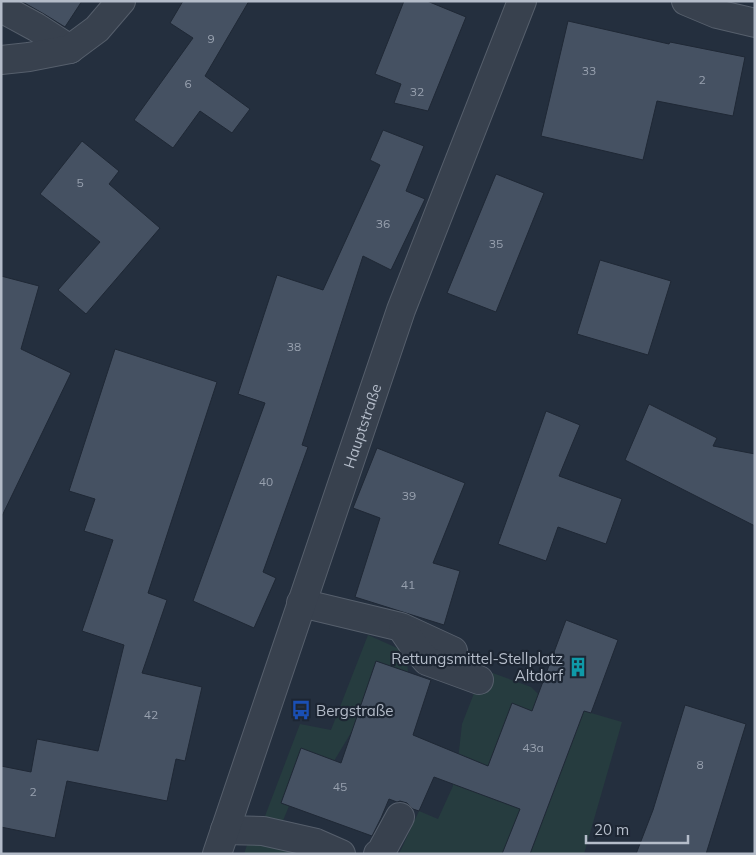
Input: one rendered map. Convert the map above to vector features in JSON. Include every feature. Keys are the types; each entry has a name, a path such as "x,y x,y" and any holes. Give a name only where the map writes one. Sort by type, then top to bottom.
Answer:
{"street":[{"path":"1,60 29,57 70,48 96,29 121,1"},
{"name":"Hauptstraße","path":"221,842 401,310 522,1"},
{"path":"686,1 717,14 755,23"},
{"path":"1,8 70,48"},
{"path":"301,603 401,627 453,651"},
{"path":"401,627 427,661 479,680"},
{"path":"378,854 381,852 400,817"},
{"path":"221,842 263,831 316,844 341,854"}],"green space":[{"path":"368,635 406,652 408,672 376,661 352,731 334,761 301,749 281,803 289,806 280,828 262,824 300,724 331,730"},
{"path":"465,663 531,687 539,695 622,722 584,854 399,854 419,811 438,819 453,786 452,778 457,769 462,724 480,678"},
{"path":"249,839 303,854 244,854"}],"building":[{"path":"21,1 82,1 65,27"},
{"path":"183,1 249,1 205,76 250,109 232,133 200,111 173,148 134,120 193,38 170,23"},
{"path":"404,1 427,1 466,17 428,111 394,103 401,84 375,74"},
{"path":"568,21 669,44 670,42 745,57 733,116 657,101 643,160 541,136"},
{"path":"383,130 424,146 406,191 425,199 391,270 363,256 302,445 308,447 263,572 276,578 254,628 193,601 265,403 238,394 277,275 323,290 380,165 370,160"},
{"path":"82,141 119,171 109,184 160,228 86,314 58,290 100,242 40,194"},
{"path":"496,174 544,193 496,312 447,293"},
{"path":"600,260 671,281 648,355 577,334"},
{"path":"1,276 39,286 21,349 71,373 1,518"},
{"path":"115,349 217,382 148,593 167,600 142,673 202,687 185,761 176,759 167,801 67,781 55,838 1,827 1,766 31,772 37,739 98,751 124,645 82,631 113,540 84,531 95,499 69,491"},
{"path":"649,404 717,438 713,446 755,454 755,526 625,460"},
{"path":"546,411 580,425 559,476 622,499 606,544 558,527 546,561 498,544"},
{"path":"377,448 465,483 433,563 460,571 444,625 355,597 380,518 353,508"},
{"path":"566,620 618,640 591,713 584,711 530,854 502,854 520,809 434,777 419,811 413,809 407,803 389,799 372,836 281,803 301,748 341,763 376,661 431,680 413,735 488,766 512,703 532,711"},
{"path":"685,705 746,724 706,854 636,854 653,810"}],"place":[{"name":"Rettungsmittel-Stellplatz Altdorf","path":"578,667"},
{"name":"Bergstraße","path":"301,710"}]}
